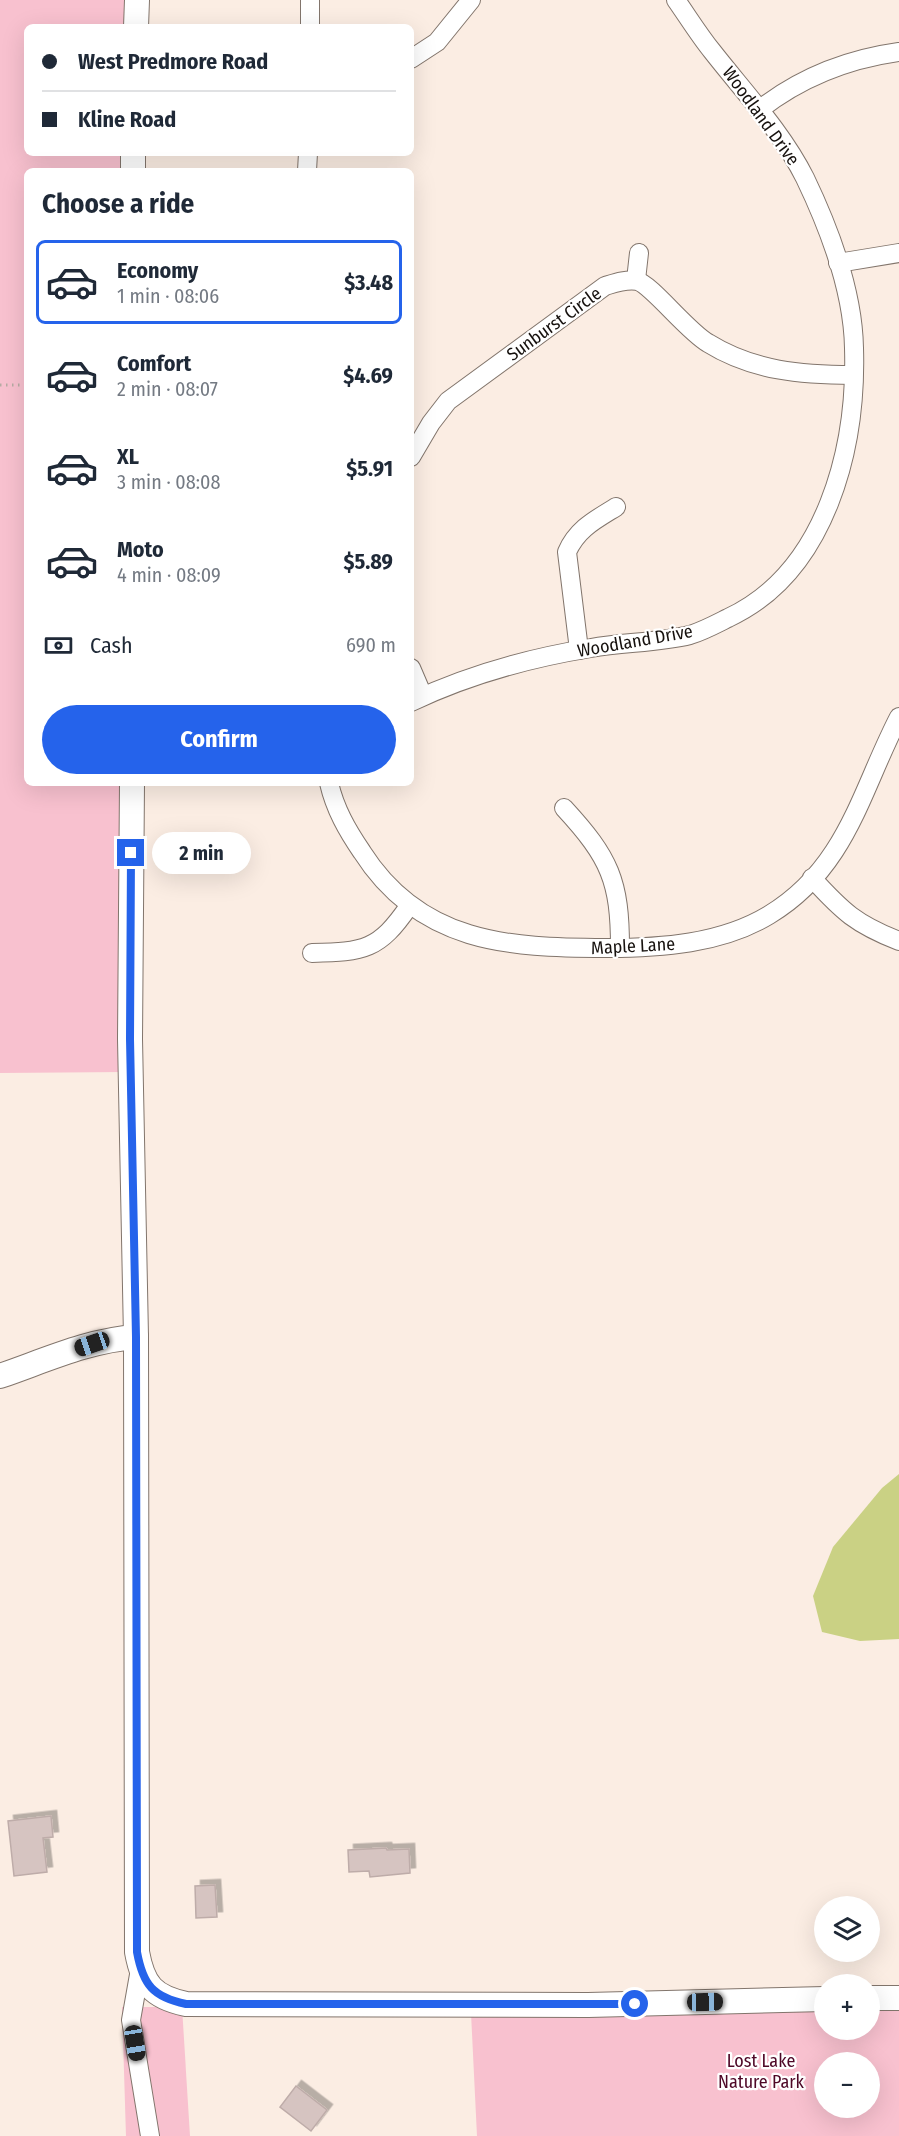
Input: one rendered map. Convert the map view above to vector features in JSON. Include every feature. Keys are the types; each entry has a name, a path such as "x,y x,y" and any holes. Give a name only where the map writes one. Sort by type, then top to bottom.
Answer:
{"street":[{"path":"136,24 137,0"},
{"path":"310,0 310,24"},
{"path":"414,57 437,42 471,0"},
{"name":"Woodland Drive","path":"417,699 480,673 579,650 690,634 732,617 764,595 800,557 832,499 845,448 854,346 834,244 804,176 759,110 709,48 676,0"},
{"path":"759,110 782,92 811,78 872,56 899,52"},
{"path":"639,253 636,280 648,285 679,321 707,343 732,355 780,372 853,375"},
{"path":"838,263 899,253"},
{"name":"Sunburst Circle","path":"414,452 447,402 605,286 636,280"},
{"path":"579,650 567,552 572,540 582,528 616,507"},
{"path":"414,684 417,699"},
{"name":"Maple Lane","path":"330,786 344,825 382,881 409,906 435,921 510,945 620,948 677,946 731,932 770,915 812,878 848,832 899,717"},
{"path":"132,786 130,1039 136,1337 137,1952 140,1969 153,1992 186,2004 588,2005 814,1999"},
{"path":"564,808 589,836 617,889 620,948"},
{"path":"812,878 841,910 871,930 899,941"},
{"path":"312,953 359,950 375,944 393,930 409,906"},
{"path":"0,1377 92,1344 114,1338 136,1337"},
{"path":"140,1969 131,2020 150,2136"},
{"path":"880,1998 899,1998"}],"path":[{"path":"0,385 24,385"}],"green space":[{"path":"0,0 135,0 135,24 24,24 24,156 134,156 134,168 24,168 24,786 128,786 125,1072 0,1073"},
{"name":"Lost Lake Nature Park","path":"880,2006 899,2006 899,2136 477,2136 471,2013 814,2007 814,2040 880,2040"},
{"path":"122,2007 182,2007 190,2136 126,2136"}],"shaded area":[{"path":"899,1474 899,1639 860,1641 822,1632 813,1596 833,1547 882,1488"}],"building":[{"path":"51,1816 53,1837 43,1838 47,1872 14,1876 8,1821"},
{"path":"386,1848 387,1850 409,1849 410,1873 370,1877 369,1871 349,1872 348,1850"},
{"path":"215,1885 217,1917 196,1918 195,1886"},
{"path":"296,2086 327,2110 311,2131 280,2107"}],"route":[{"path":"131,853 130,1039 136,1337 137,1952 140,1969 153,1992 173,2002 186,2004 353,2006 635,2004"}]}
